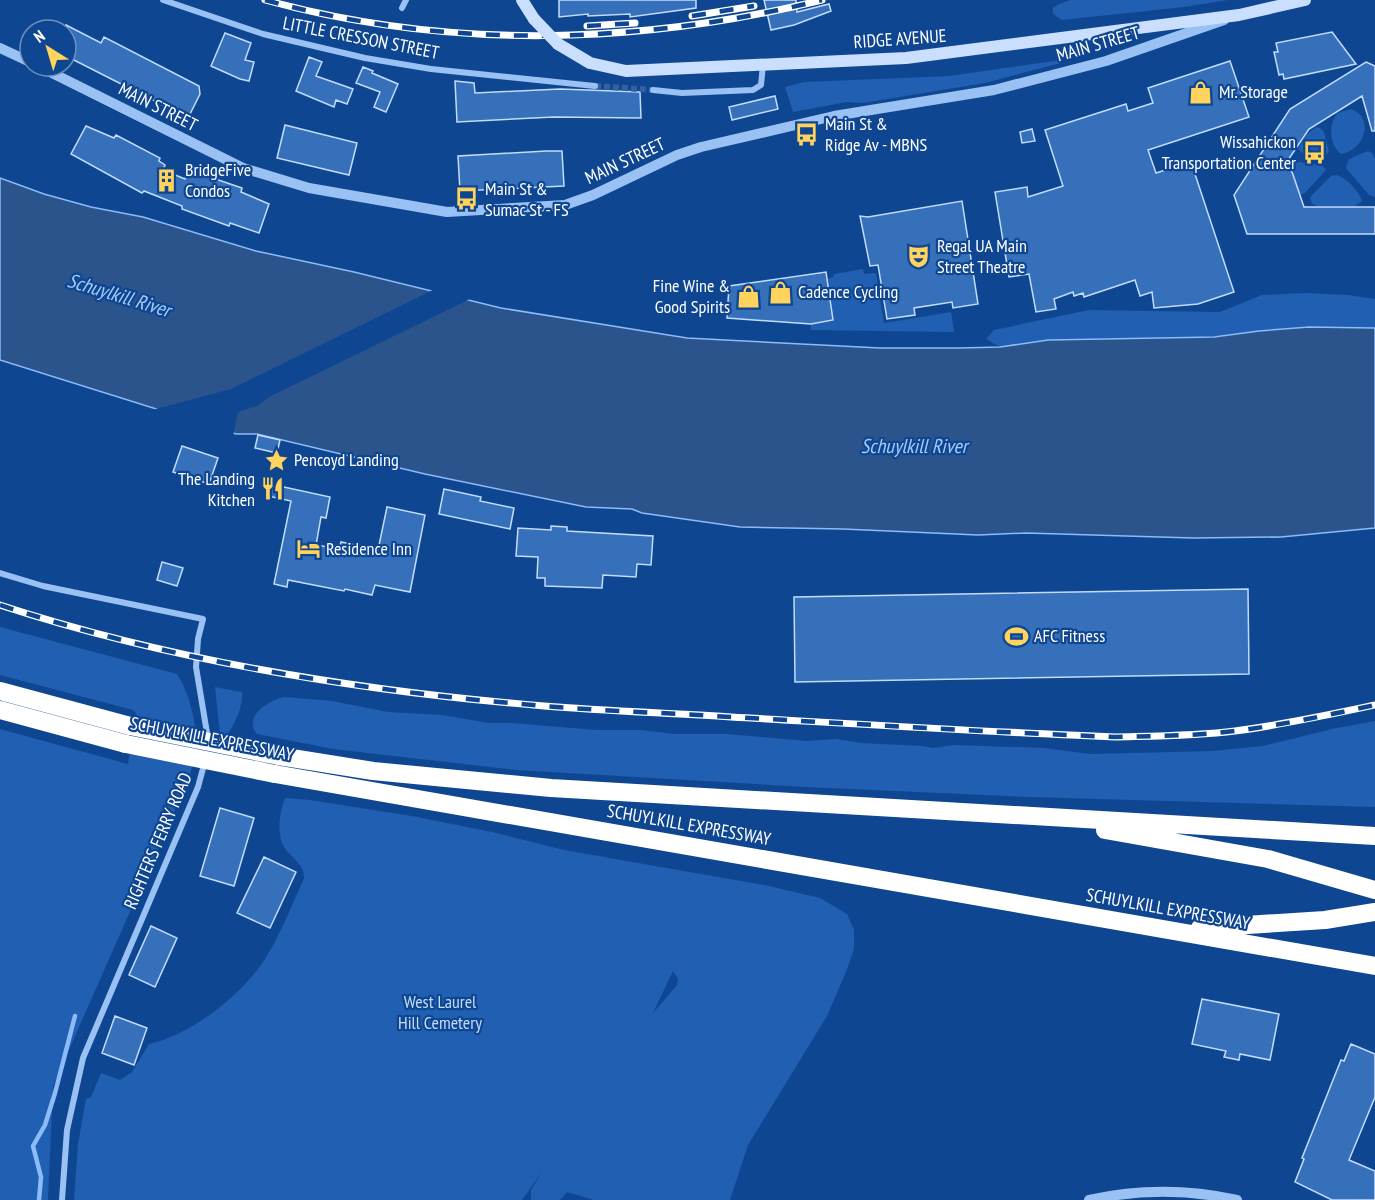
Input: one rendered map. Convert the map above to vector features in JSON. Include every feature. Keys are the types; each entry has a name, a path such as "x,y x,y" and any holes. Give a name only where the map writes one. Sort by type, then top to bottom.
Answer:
{"highway":[{"name":"SCHUYLKILL EXPRESSWAY","path":"0,691 128,735 275,774 1375,966"},
{"name":"SCHUYLKILL EXPRESSWAY","path":"0,710 128,735 373,771 518,786 1375,836"},
{"path":"1008,814 1239,853 1309,870 1375,890"},
{"path":"1266,830 1375,826"},
{"path":"1168,930 1325,920 1375,912"}],"main road":[{"name":"RIDGE AVENUE","path":"522,0 534,19 558,44 590,63 626,71 939,55 1239,15 1305,0"}],"street":[{"name":"LITTLE CRESSON STREET","path":"163,0 263,34 365,58 431,69 595,86"},
{"path":"402,8 406,0"},
{"name":"MAIN STREET","path":"62,78 234,164 254,171 309,188 390,203 436,211 477,211 565,205 593,195 677,155 701,147 819,119 994,90 1106,61 1239,15"},
{"path":"0,48 18,56"},
{"path":"653,90 682,93 753,90 761,85 763,64"},
{"name":"RIGHTERS FERRY ROAD","path":"0,573 43,586 203,619 198,639 196,667 208,738 204,769 83,1058 67,1130 62,1200"},
{"path":"1089,1200 1123,1193 1165,1191 1198,1193 1237,1200"}],"green space":[{"path":"1071,0 1228,0 1062,20 1053,14 1053,8"},
{"path":"1060,60 1061,63 985,83 863,103 847,102 793,112 785,87 804,82 950,76"},
{"path":"1351,109 1363,119 1364,133 1356,146 1341,154 1332,140 1331,128 1338,113"},
{"path":"1316,127 1324,132 1329,151 1325,157 1303,154 1298,149 1307,134"},
{"path":"1368,151 1375,159 1375,197 1369,195 1346,168 1349,159"},
{"path":"1293,161 1322,165 1326,170 1305,193 1299,195 1288,164"},
{"path":"1336,175 1352,185 1362,201 1355,206 1312,204 1310,198 1312,195 1331,176"},
{"path":"863,269 864,274 876,273 884,323 951,312 954,332 811,330 811,324 833,320 827,279 833,277 834,274"},
{"path":"1305,293 1375,299 1375,328 1309,327 1214,337 1048,340 1000,347 986,339 994,330 1089,310 1220,312 1262,295"},
{"path":"0,627 177,674 189,699 196,737 195,754 189,778 53,1086 48,1200 0,1200 0,729 128,764 136,713 133,710 0,675"},
{"path":"215,687 242,692 238,715 226,737 220,736"},
{"path":"284,697 332,701 388,712 442,715 489,723 596,730 640,730 674,734 727,734 807,741 836,739 933,748 954,745 1044,748 1091,754 1212,751 1263,746 1375,721 1375,807 1029,797 516,770 333,749 257,734 253,727 255,715 265,705"},
{"name":"West Laurel Hill Cemetery","path":"285,798 412,816 492,832 564,850 769,886 820,898 847,914 854,930 854,949 846,972 827,1016 748,1145 730,1200 594,1200 567,1192 560,1200 531,1200 531,1190 542,1172 522,1200 74,1200 78,1144 86,1099 91,1097 101,1073 120,1080 132,1072 149,1044 166,1039 200,1022 246,983 273,945 304,879 300,865 284,847 280,835 280,816","holes":["673,971 678,979 677,985 653,1013"]}],"water":[{"name":"Schuylkill River","path":"0,178 44,194 91,207 143,217 256,251 501,308 687,338 880,348 960,348 1000,347 1048,340 1214,337 1309,327 1375,328 1375,528 1281,537 1193,538 1026,533 978,535 740,527 642,513 632,509 586,507 425,474 257,434 236,434 0,360"}],"pier":[{"path":"435,289 472,298 269,397 257,406 238,412 233,436 152,410 231,389"}],"building":[{"path":"559,0 696,0 696,8 630,17 630,14 588,16 588,14 559,17"},
{"path":"764,0 796,0 797,12 829,4 831,11 794,25 771,30"},
{"path":"78,31 101,43 104,37 199,86 200,94 188,118 78,62"},
{"path":"1332,32 1356,64 1284,79 1283,74 1279,75 1274,52 1278,52 1276,43"},
{"path":"225,33 251,43 245,60 254,62 249,81 211,66"},
{"path":"309,57 322,62 316,76 353,89 347,104 336,100 334,107 296,91"},
{"path":"1230,61 1249,117 1148,150 1156,173 1191,162 1234,292 1198,304 1154,308 1152,292 1140,296 1135,280 1084,297 1083,293 1074,296 1073,292 1054,299 1056,309 1036,312 1029,274 1009,277 995,192 1027,187 1028,197 1063,186 1045,130 1126,104 1128,111 1153,103 1148,88"},
{"path":"1366,62 1375,66 1375,131 1372,131 1362,96 1309,129 1288,160 1304,207 1375,207 1375,234 1247,234 1234,195 1290,109"},
{"path":"363,67 398,84 386,112 374,107 380,92 356,83"},
{"path":"455,81 474,83 475,93 560,89 640,92 641,118 554,117 457,122"},
{"path":"775,96 778,109 732,120 729,107"},
{"path":"285,125 357,143 349,175 277,158"},
{"name":"BridgeFive Condos","path":"86,126 114,138 116,135 160,158 159,161 165,165 163,170 185,179 187,173 194,175 195,172 242,188 241,192 269,204 259,233 230,223 229,226 182,209 182,206 144,191 142,193 71,154"},
{"path":"1032,129 1035,141 1022,143 1020,132"},
{"path":"562,151 564,186 460,191 458,156"},
{"name":"Regal UA Main Street Theatre","path":"962,201 978,304 953,308 952,302 914,308 915,315 887,319 878,265 870,266 860,216 868,217"},
{"path":"826,272 833,320 811,324 727,318 729,286"},
{"path":"258,435 280,440 277,453 255,448"},
{"path":"182,446 218,458 209,484 173,472"},
{"name":"Residence Inn","path":"270,484 330,497 326,518 321,517 316,545 339,549 341,542 378,550 387,507 425,515 410,592 375,585 372,595 288,580 287,587 274,584 291,501 268,496"},
{"path":"444,489 481,497 480,501 514,508 510,529 439,514"},
{"path":"551,526 567,527 567,531 653,536 651,565 637,564 636,577 603,575 602,588 545,586 545,578 537,578 538,557 516,556 518,528 551,530"},
{"path":"162,562 183,568 177,586 157,580"},
{"path":"1248,589 1249,674 795,682 794,597"},
{"path":"220,808 254,818 234,886 200,876"},
{"path":"264,857 296,872 270,928 237,913"},
{"path":"151,926 177,938 155,987 129,975"},
{"path":"1202,999 1279,1014 1270,1060 1240,1054 1239,1060 1224,1057 1226,1051 1192,1044"},
{"path":"115,1016 147,1028 134,1065 102,1053"},
{"path":"1351,1044 1375,1054 1375,1097 1349,1160 1375,1171 1375,1200 1332,1200 1295,1182 1304,1159 1302,1158 1341,1060 1344,1061"}],"waterway":[{"path":"39,1200 41,1177 33,1146 45,1125 75,1016"}],"tunnel":[{"path":"595,86 653,90"}],"railway":[{"path":"265,0 334,16 403,27 473,34 544,36 614,33 684,26 753,15 822,0"},
{"path":"692,16 754,6"},
{"path":"587,26 635,23"},
{"path":"0,605 133,643 269,671 406,692 567,708 1115,737 1235,731 1288,723 1375,705"}],"place":[{"name":"Mr. Storage","path":"1201,92"},
{"name":"Main St & Ridge Av - MBNS","path":"807,134"},
{"name":"Wissahickon Transportation Center","path":"1314,152"},
{"name":"BridgeFive Condos","path":"167,180"},
{"name":"Main St & Sumac St - FS","path":"467,199"},
{"name":"Regal UA Main Street Theatre","path":"919,256"},
{"name":"Cadence Cycling","path":"780,292"},
{"name":"Fine Wine & Good Spirits","path":"748,296"},
{"name":"Pencoyd Landing","path":"276,460"},
{"name":"The Landing Kitchen","path":"273,489"},
{"name":"Residence Inn","path":"308,549"},
{"name":"AFC Fitness","path":"1016,636"}]}
